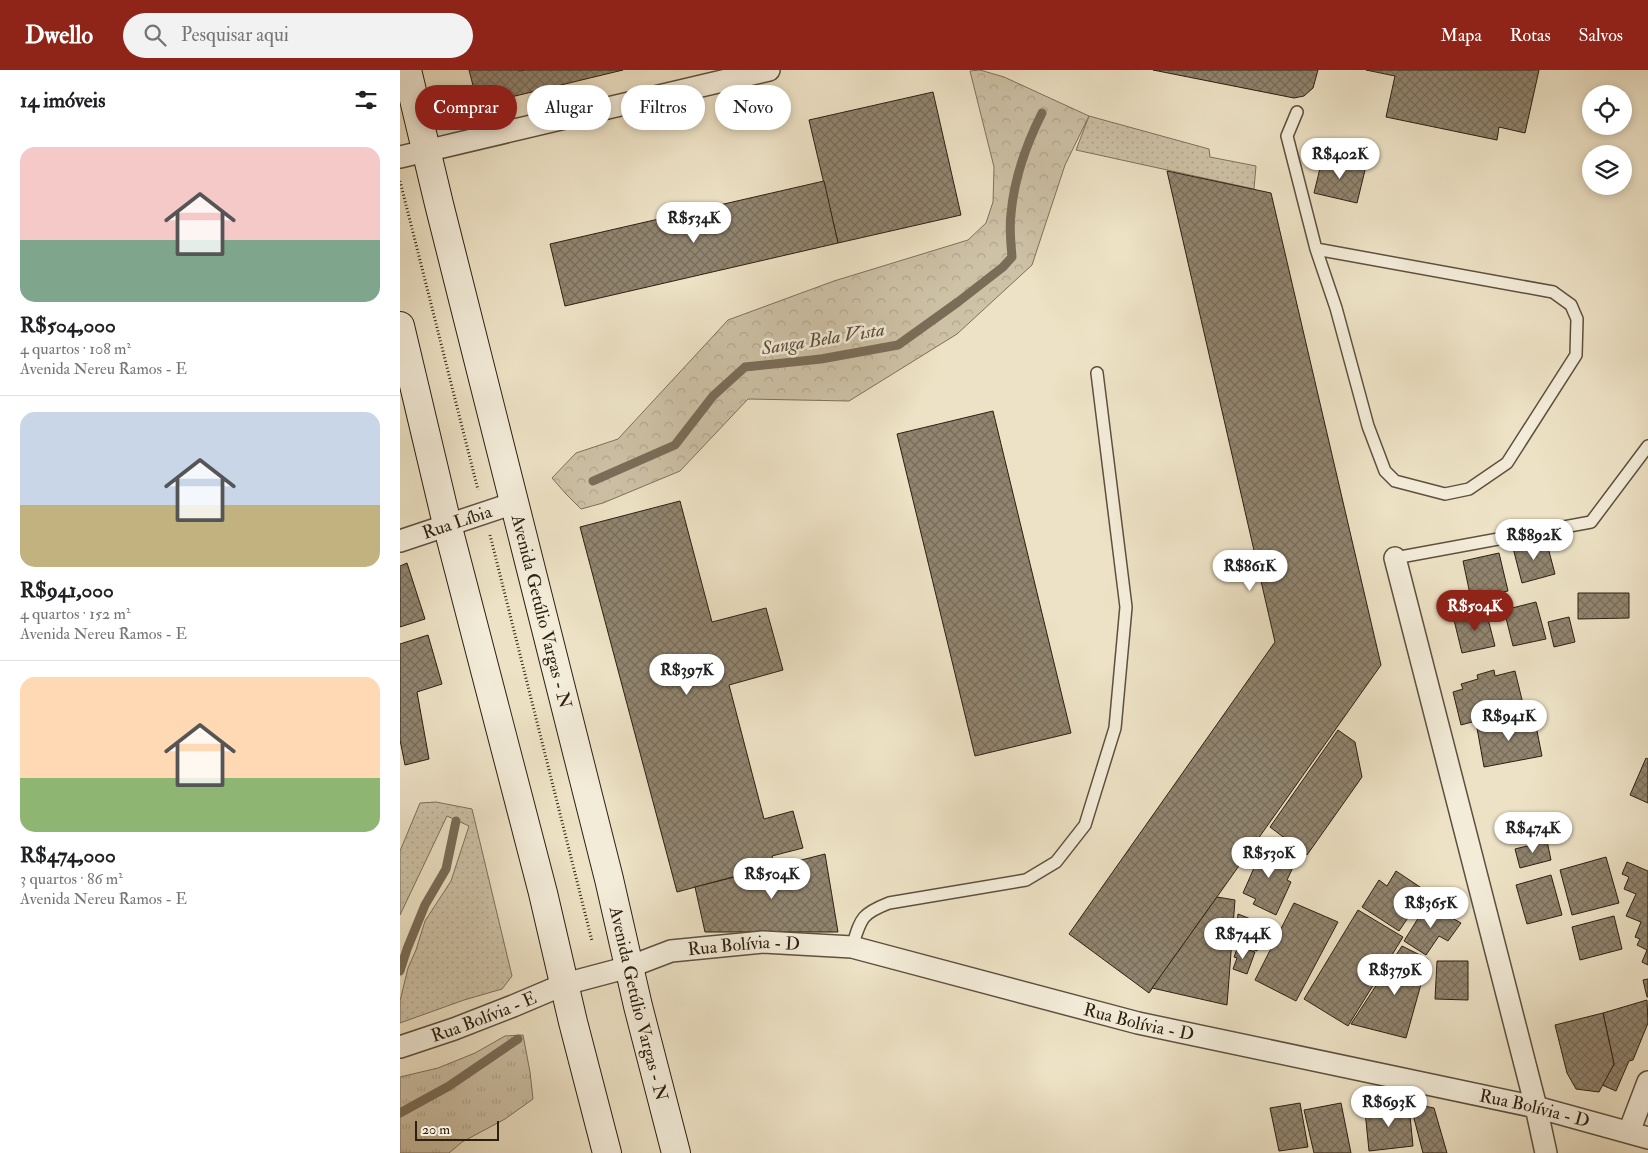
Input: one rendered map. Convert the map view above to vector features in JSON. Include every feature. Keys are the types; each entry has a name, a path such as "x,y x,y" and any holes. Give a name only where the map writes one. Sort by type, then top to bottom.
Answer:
{"street":[{"name":"Avenida Getúlio Vargas - N","path":"407,70 676,1153"},
{"path":"400,157 769,70"},
{"path":"400,326 447,524 543,893 573,1022 607,1153"},
{"name":"Rua Líbia","path":"400,541 514,503"},
{"path":"1395,558 1536,1107 1546,1153"},
{"name":"Rua Bolívia - D","path":"601,975 629,967 671,951 763,942 852,947 1138,1023 1536,1107 1638,1135"},
{"name":"Rua Bolívia - E","path":"400,1046 462,1026 565,984 601,975"},
{"path":"1638,1135 1648,1082"}],"lane":[{"path":"1297,112 1287,136 1316,249 1336,308 1368,426 1386,471 1395,481 1445,494 1469,489 1507,463 1576,355 1577,319 1571,305 1553,292 1316,249"},
{"path":"852,947 859,923 871,910 889,903 1026,880 1056,862 1085,825 1114,728 1126,607 1097,373"},
{"path":"1395,558 1591,522 1648,446"}],"path":[{"path":"400,180 601,975"}],"green space":[{"path":"980,70 1004,77 1089,116 1065,165 1032,265 957,334 849,401 748,399 680,471 603,503 581,509 552,478 576,453 618,439 728,320 834,281 968,240 986,223 993,202 994,167 970,71"},
{"path":"1089,116 1209,149 1210,157 1256,166 1254,189 1076,150"},
{"path":"436,802 472,809 512,976 502,989 464,1000 400,1023 400,1001 408,968 425,921 451,881 469,826 447,816 400,915 400,851 420,803"},
{"path":"523,1035 533,1099 505,1119 462,1142 449,1153 400,1153 400,1077 438,1068 475,1053 505,1036"}],"building":[{"path":"469,70 623,70 561,85 527,85 527,93 517,96 517,85 473,85"},
{"path":"1153,70 1318,70 1313,88 1304,96 1294,98"},
{"path":"1366,70 1539,70 1525,133 1499,127 1497,140 1386,117 1395,76"},
{"path":"933,92 961,215 838,243 809,120"},
{"path":"1323,156 1366,166 1357,203 1314,193"},
{"path":"1167,171 1271,193 1381,665 1149,993 1069,934 1275,642"},
{"path":"824,181 838,243 565,306 550,244"},
{"path":"993,411 1071,733 975,756 897,434"},
{"path":"680,501 712,622 766,608 783,670 729,685 764,819 793,811 803,848 772,856 774,866 677,892 580,527"},
{"path":"1546,540 1555,574 1522,583 1513,548"},
{"path":"1499,553 1508,591 1471,599 1463,561"},
{"path":"407,563 425,619 400,627 400,566"},
{"path":"1578,593 1629,593 1629,618 1578,619"},
{"path":"1536,602 1546,639 1513,646 1504,610"},
{"path":"1490,611 1491,618 1488,619 1495,646 1462,653 1454,620"},
{"path":"1569,617 1575,642 1554,647 1548,622"},
{"path":"428,635 442,684 417,692 429,759 405,765 400,740 400,644"},
{"path":"1494,670 1495,676 1515,671 1524,708 1461,725 1453,692 1463,689 1461,684 1478,679 1477,675"},
{"path":"1534,716 1542,756 1484,767 1477,728"},
{"path":"1338,730 1355,742 1362,777 1307,855 1270,827"},
{"path":"1646,758 1648,759 1648,803 1630,795"},
{"path":"1547,841 1551,860 1520,868 1515,849"},
{"path":"1259,845 1296,861 1287,880 1291,882 1276,915 1253,904 1256,899 1243,893 1254,868 1250,866"},
{"path":"825,854 838,932 705,932 695,887"},
{"path":"1606,857 1619,903 1572,915 1560,870"},
{"path":"1627,862 1648,871 1648,965 1642,962 1647,950 1637,945 1640,939 1635,937 1641,922 1626,916 1636,894 1624,889 1629,877 1622,874"},
{"path":"1396,871 1426,891 1399,931 1362,907 1379,880 1387,886"},
{"path":"1551,875 1562,915 1527,924 1516,885"},
{"path":"1217,897 1235,900 1227,1005 1152,988"},
{"path":"1294,903 1338,922 1296,1001 1255,980"},
{"path":"1427,904 1461,923 1448,941 1439,936 1426,955 1404,941"},
{"path":"1358,910 1403,937 1348,1026 1304,999"},
{"path":"1238,914 1266,925 1257,951 1235,943"},
{"path":"1614,916 1622,949 1580,960 1572,927"},
{"path":"1238,946 1255,952 1247,974 1233,969 1237,958 1234,957"},
{"path":"1402,946 1428,959 1406,1038 1351,1024"},
{"path":"1437,961 1468,961 1468,1000 1435,999"},
{"path":"1648,979 1648,997 1647,997 1643,980"},
{"path":"1647,1000 1648,1023 1633,1060 1629,1061 1616,1091 1602,1085 1614,1064 1603,1013"},
{"path":"1603,1013 1614,1064 1599,1092 1576,1089 1567,1073 1555,1025"},
{"path":"1300,1103 1308,1147 1279,1151 1270,1108"},
{"path":"1341,1103 1351,1153 1314,1153 1304,1110"},
{"path":"1410,1103 1434,1108 1447,1153 1423,1153"},
{"path":"1409,1106 1413,1146 1369,1151 1365,1111"}],"waterway":[{"name":"Sanga Bela Vista","path":"593,481 675,445 713,396 745,367 821,359 898,345 1003,267 1012,257 1010,219 1018,175 1031,137 1042,113"},
{"name":"Sanga Bela Vista","path":"400,971 425,905 446,869 456,821"},
{"path":"400,1113 449,1086 518,1039"}]}
